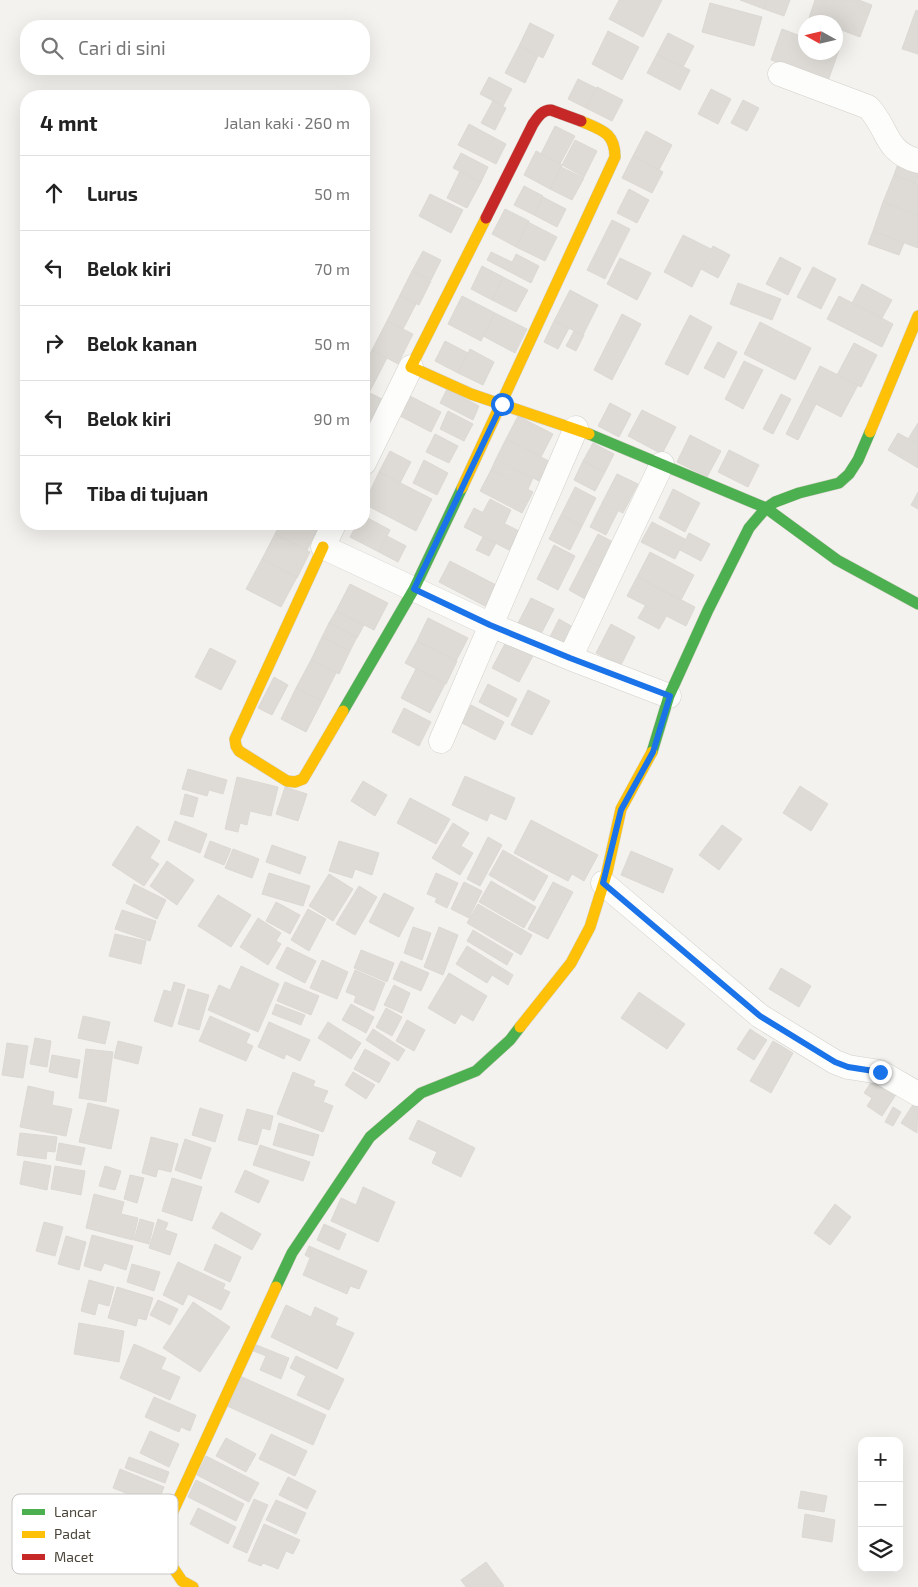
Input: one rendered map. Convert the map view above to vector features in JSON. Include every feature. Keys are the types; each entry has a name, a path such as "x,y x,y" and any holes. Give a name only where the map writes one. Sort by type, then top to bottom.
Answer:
{"street":[{"path":"780,74 868,107 873,112 892,146 904,156 918,161"},
{"path":"331,530 235,739 236,746 240,751 287,781 298,782 303,779 414,589 502,404 615,157 616,148 612,138 603,131 557,111 547,110 532,124 370,451"},
{"path":"178,1500 292,1253 370,1137 421,1093 476,1071 510,1040 571,963 590,927 621,810 653,752 670,696 708,610 749,528 766,508 775,502 799,493 839,483 849,474 858,460 918,316"},
{"path":"411,367 470,394 576,428 766,508 836,560 918,604"},
{"path":"441,741 576,428"},
{"path":"570,658 662,464"},
{"path":"323,547 490,625 670,696"},
{"path":"603,883 760,1016 835,1062 848,1067 880,1072 918,1094"},
{"path":"177,1574 182,1581 193,1587"}],"building":[{"path":"619,0 662,0 643,37 609,19"},
{"path":"740,0 767,0 764,9"},
{"path":"767,0 790,0 784,16 764,9"},
{"path":"815,0 859,0 872,5 860,37 843,31 843,15 810,15"},
{"path":"710,3 762,17 754,46 702,32"},
{"path":"916,10 918,11 918,54 902,49"},
{"path":"530,23 554,35 543,58 519,46"},
{"path":"782,29 798,35 798,60 835,60 828,81 771,60"},
{"path":"608,31 639,47 622,80 592,64"},
{"path":"668,33 694,46 683,67 657,54"},
{"path":"519,46 538,56 525,83 505,73"},
{"path":"657,54 690,70 680,90 647,73"},
{"path":"489,77 512,89 503,106 480,94"},
{"path":"578,79 596,88 586,108 568,99"},
{"path":"597,87 623,100 612,121 586,108"},
{"path":"711,89 731,99 718,124 698,114"},
{"path":"743,100 759,108 747,131 731,123"},
{"path":"493,101 506,108 495,130 481,123"},
{"path":"469,124 506,144 496,164 458,145"},
{"path":"555,126 575,136 560,164 541,154"},
{"path":"646,131 672,145 659,170 633,156"},
{"path":"575,140 597,151 584,177 562,165"},
{"path":"536,151 562,165 550,189 524,175"},
{"path":"461,153 488,167 481,182 453,168"},
{"path":"633,156 663,172 652,193 622,178"},
{"path":"899,161 918,169 917,184 894,175"},
{"path":"561,167 584,178 572,200 550,189"},
{"path":"460,171 481,182 467,208 447,198"},
{"path":"894,175 918,184 918,215 883,202"},
{"path":"524,186 543,196 534,215 514,205"},
{"path":"629,189 649,200 637,223 617,213"},
{"path":"430,194 463,210 451,233 419,216"},
{"path":"543,197 566,209 557,227 534,215"},
{"path":"883,202 918,215 918,248 873,231"},
{"path":"505,209 529,221 516,247 492,234"},
{"path":"612,220 630,229 605,279 587,270"},
{"path":"528,222 557,237 545,261 516,247"},
{"path":"873,231 904,243 899,255 868,244"},
{"path":"683,235 711,249 692,287 664,272"},
{"path":"713,246 730,255 718,278 701,269"},
{"path":"423,251 441,260 431,280 412,271"},
{"path":"491,252 512,262 508,271 487,260"},
{"path":"516,254 539,266 531,283 508,271"},
{"path":"780,257 801,268 788,295 766,284"},
{"path":"620,258 651,273 637,300 607,284"},
{"path":"482,266 503,277 492,300 471,289"},
{"path":"813,267 836,279 821,309 797,297"},
{"path":"412,271 431,281 419,305 400,295"},
{"path":"503,277 528,290 516,312 492,300"},
{"path":"738,283 781,299 772,320 730,304"},
{"path":"862,284 892,300 882,318 852,303"},
{"path":"570,290 598,305 583,335 554,321"},
{"path":"400,295 416,304 403,329 387,321"},
{"path":"462,296 495,313 481,341 448,324"},
{"path":"839,296 893,324 882,347 827,319"},
{"path":"495,313 527,329 515,353 483,336"},
{"path":"622,314 641,324 612,380 594,370"},
{"path":"690,315 712,327 688,375 665,364"},
{"path":"387,321 413,334 398,364 372,350"},
{"path":"554,321 569,328 558,349 544,342"},
{"path":"760,322 811,348 795,380 744,354"},
{"path":"574,331 584,335 576,351 566,346"},
{"path":"445,341 468,353 458,373 435,361"},
{"path":"718,342 737,352 724,378 704,368"},
{"path":"854,343 877,355 861,387 837,375"},
{"path":"470,349 494,362 483,385 458,373"},
{"path":"372,350 387,358 370,391 370,354"},
{"path":"744,361 763,370 743,409 725,399"},
{"path":"820,366 858,385 841,417 804,398"},
{"path":"447,389 479,406 473,420 440,403"},
{"path":"370,393 382,399 370,421"},
{"path":"781,394 791,399 773,434 763,429"},
{"path":"410,396 441,412 431,432 400,416"},
{"path":"804,398 816,404 798,440 786,434"},
{"path":"610,403 631,414 619,437 598,426"},
{"path":"642,410 676,427 662,454 628,436"},
{"path":"448,411 473,424 464,441 440,429"},
{"path":"518,416 553,434 541,457 506,439"},
{"path":"918,423 918,444 908,439"},
{"path":"898,433 918,444 918,468 888,450"},
{"path":"435,434 458,446 449,463 426,452"},
{"path":"690,435 721,451 707,477 677,462"},
{"path":"506,439 549,461 539,481 496,459"},
{"path":"593,443 614,454 605,472 583,461"},
{"path":"729,450 759,465 748,487 718,472"},
{"path":"390,451 411,462 400,483 379,472"},
{"path":"496,459 533,478 528,489 491,470"},
{"path":"424,460 448,473 437,495 413,483"},
{"path":"583,461 605,472 595,491 574,480"},
{"path":"491,470 533,492 522,513 480,491"},
{"path":"379,472 432,499 416,531 370,507 370,491"},
{"path":"617,474 638,484 623,513 602,503"},
{"path":"575,487 596,498 582,526 561,515"},
{"path":"673,489 700,503 685,532 659,518"},
{"path":"918,492 918,509 911,505"},
{"path":"490,499 511,510 505,523 483,512"},
{"path":"602,503 618,511 606,535 590,527"},
{"path":"474,508 519,531 509,550 464,527"},
{"path":"561,515 582,526 570,550 549,539"},
{"path":"370,519 390,530 379,552 350,537 354,530 370,530"},
{"path":"652,522 685,539 675,559 641,542"},
{"path":"277,530 317,530 307,550 275,534"},
{"path":"689,533 710,544 701,561 680,550"},
{"path":"275,534 310,552 297,578 262,559"},
{"path":"598,534 613,542 600,567 585,559"},
{"path":"387,536 406,546 398,562 379,552"},
{"path":"483,537 496,543 489,556 476,550"},
{"path":"554,545 575,556 558,590 537,579"},
{"path":"650,552 694,575 681,600 637,577"},
{"path":"262,559 297,577 281,607 246,589"},
{"path":"585,559 601,567 585,599 569,590"},
{"path":"450,561 496,585 485,606 439,582"},
{"path":"637,577 695,607 686,626 627,596"},
{"path":"350,584 388,603 374,630 336,611"},
{"path":"531,598 554,609 541,634 518,623"},
{"path":"645,606 666,617 659,629 638,618"},
{"path":"336,611 364,625 357,638 329,623"},
{"path":"428,618 468,638 456,661 417,641"},
{"path":"559,619 573,627 562,648 548,641"},
{"path":"329,623 357,637 350,651 322,637"},
{"path":"611,624 635,637 621,665 596,653"},
{"path":"322,637 350,651 339,674 311,660"},
{"path":"508,638 535,652 519,682 492,668"},
{"path":"417,641 457,661 446,684 405,663"},
{"path":"210,648 236,661 221,690 195,677"},
{"path":"311,660 336,673 322,701 296,688"},
{"path":"416,669 445,684 430,713 401,698"},
{"path":"274,677 288,685 272,715 258,708"},
{"path":"488,684 517,699 508,717 479,702"},
{"path":"296,688 322,701 306,732 281,719"},
{"path":"528,690 550,701 532,735 511,725"},
{"path":"471,705 504,722 495,740 462,723"},
{"path":"404,708 431,722 419,746 392,732"},
{"path":"188,769 227,780 223,794 209,790 207,796 182,789"},
{"path":"465,776 515,798 506,820 490,813 487,821 452,805"},
{"path":"237,777 278,787 271,816 250,811 247,825 240,823 238,832 225,829"},
{"path":"363,781 387,795 375,816 351,801"},
{"path":"800,786 828,804 811,831 783,813"},
{"path":"285,787 307,794 298,821 276,814"},
{"path":"185,794 198,798 193,817 180,814"},
{"path":"410,798 450,819 436,844 397,823"},
{"path":"531,820 598,855 584,881 572,874 568,881 514,853"},
{"path":"175,821 207,834 200,853 168,840"},
{"path":"453,823 469,833 461,846 473,853 460,875 432,858"},
{"path":"722,825 742,839 719,870 699,855"},
{"path":"137,826 160,841 150,858 159,864 144,886 112,865"},
{"path":"488,837 502,845 480,886 467,879"},
{"path":"210,841 231,849 224,865 204,857"},
{"path":"339,841 379,853 372,875 355,869 352,878 329,871"},
{"path":"272,845 306,857 300,874 266,862"},
{"path":"233,849 259,859 252,878 225,868"},
{"path":"503,850 548,876 534,901 489,875"},
{"path":"631,851 673,869 663,893 621,875"},
{"path":"167,861 194,880 177,905 150,886"},
{"path":"269,873 310,886 303,906 262,894"},
{"path":"436,873 458,883 447,908 435,902 437,898 427,894"},
{"path":"329,874 353,889 333,921 309,906"},
{"path":"491,881 536,907 524,928 479,902"},
{"path":"464,882 482,891 469,918 451,909"},
{"path":"553,882 573,892 548,939 528,929"},
{"path":"134,884 166,900 157,919 126,903"},
{"path":"359,886 377,897 355,935 336,924"},
{"path":"384,893 414,908 399,937 369,922"},
{"path":"218,895 251,915 231,947 198,926"},
{"path":"276,902 300,915 290,934 266,921"},
{"path":"478,904 532,935 521,955 467,923"},
{"path":"308,909 326,919 309,951 291,940"},
{"path":"122,910 156,921 150,941 115,929"},
{"path":"258,918 281,933 276,941 281,944 268,965 240,947"},
{"path":"413,927 431,933 422,960 404,953"},
{"path":"439,927 458,935 443,975 424,967"},
{"path":"473,930 513,954 507,965 467,941"},
{"path":"115,934 146,941 141,964 109,956"},
{"path":"467,946 513,975 508,985 492,975 487,983 456,964"},
{"path":"287,947 316,961 305,983 276,968"},
{"path":"361,950 394,963 387,982 354,968"},
{"path":"322,960 348,972 337,999 310,988"},
{"path":"401,961 429,973 421,991 393,979"},
{"path":"241,966 279,984 258,1032 208,1010 219,985 230,990"},
{"path":"781,968 811,986 799,1007 769,989"},
{"path":"355,970 385,983 374,1011 354,1002 356,996 346,992"},
{"path":"449,973 487,996 473,1021 461,1014 455,1024 428,1008"},
{"path":"174,982 185,985 172,1027 154,1021 164,990 171,992"},
{"path":"285,982 319,996 311,1015 277,1001"},
{"path":"394,985 410,993 402,1013 384,1005"},
{"path":"188,989 209,995 199,1030 178,1024"},
{"path":"639,992 685,1024 667,1049 621,1018"},
{"path":"276,1004 305,1015 301,1025 272,1014"},
{"path":"351,1004 374,1017 366,1033 342,1020"},
{"path":"386,1008 402,1017 392,1036 376,1027"},
{"path":"83,1016 110,1022 105,1044 78,1038"},
{"path":"210,1016 250,1034 246,1043 253,1046 246,1061 199,1041"},
{"path":"407,1020 425,1030 414,1051 396,1041"},
{"path":"269,1022 310,1040 300,1061 286,1054 284,1059 258,1047"},
{"path":"328,1022 361,1043 351,1059 318,1038"},
{"path":"373,1029 405,1050 398,1061 366,1040"},
{"path":"750,1029 767,1040 754,1060 737,1049"},
{"path":"35,1038 51,1041 47,1067 30,1064"},
{"path":"118,1041 142,1047 138,1064 114,1058"},
{"path":"773,1041 793,1053 771,1093 750,1081"},
{"path":"7,1043 28,1046 23,1078 2,1075"},
{"path":"86,1049 113,1052 106,1102 79,1098"},
{"path":"365,1049 390,1063 379,1083 354,1069"},
{"path":"52,1055 80,1060 77,1078 49,1072"},
{"path":"293,1072 315,1081 313,1086 328,1091 323,1102 333,1106 323,1132 277,1114"},
{"path":"353,1072 375,1085 366,1099 345,1085"},
{"path":"874,1078 897,1093 882,1116 867,1106 872,1098 864,1093"},
{"path":"28,1086 54,1092 52,1105 72,1109 66,1136 20,1127"},
{"path":"916,1100 918,1102 917,1133 901,1123"},
{"path":"88,1103 119,1110 111,1149 79,1142"},
{"path":"893,1107 901,1112 893,1126 885,1122"},
{"path":"200,1108 223,1115 215,1142 192,1135"},
{"path":"247,1109 273,1116 270,1130 262,1128 257,1145 238,1140"},
{"path":"418,1120 475,1148 461,1177 432,1163 437,1152 409,1139"},
{"path":"279,1123 319,1135 313,1156 273,1145"},
{"path":"20,1133 57,1137 55,1152 47,1151 46,1159 17,1155"},
{"path":"151,1137 178,1144 171,1172 158,1169 156,1177 142,1173"},
{"path":"185,1139 211,1148 201,1179 175,1170"},
{"path":"59,1143 85,1148 81,1165 56,1160"},
{"path":"260,1145 310,1162 303,1181 253,1165"},
{"path":"24,1161 51,1166 47,1190 20,1184"},
{"path":"55,1166 85,1171 81,1195 51,1189"},
{"path":"105,1166 121,1171 115,1190 99,1186"},
{"path":"245,1170 269,1181 259,1203 235,1192"},
{"path":"130,1175 144,1178 137,1203 124,1199"},
{"path":"172,1178 202,1187 192,1221 162,1211"},
{"path":"363,1187 395,1202 378,1242 331,1221 341,1198 356,1205"},
{"path":"94,1194 124,1202 121,1214 138,1218 133,1240 86,1228"},
{"path":"835,1204 851,1217 830,1245 814,1233"},
{"path":"221,1212 261,1234 252,1250 212,1228"},
{"path":"140,1219 154,1223 149,1244 134,1240"},
{"path":"158,1219 168,1223 165,1230 177,1234 170,1255 149,1248"},
{"path":"44,1222 63,1227 55,1256 36,1251"},
{"path":"324,1224 346,1234 339,1250 317,1240"},
{"path":"92,1235 133,1246 126,1270 104,1263 101,1271 84,1266"},
{"path":"66,1236 86,1242 79,1270 58,1264"},
{"path":"215,1244 241,1257 230,1282 204,1270"},
{"path":"309,1246 367,1271 359,1289 350,1286 347,1294 303,1275 310,1258 305,1255"},
{"path":"178,1262 225,1284 223,1289 230,1292 221,1310 188,1294 183,1305 163,1295"},
{"path":"132,1264 160,1272 154,1291 127,1282"},
{"path":"89,1280 114,1287 109,1306 98,1303 95,1315 81,1311"},
{"path":"117,1287 153,1298 146,1320 138,1318 136,1326 108,1318"},
{"path":"158,1300 178,1309 170,1325 150,1315"},
{"path":"193,1302 230,1327 200,1372 163,1348"},
{"path":"286,1305 311,1317 315,1307 338,1318 335,1325 354,1333 337,1369 271,1337"},
{"path":"79,1323 124,1331 119,1362 74,1354"},
{"path":"134,1344 166,1358 161,1369 180,1377 170,1400 120,1378"},
{"path":"254,1344 289,1358 281,1379 260,1370 266,1356 251,1350"},
{"path":"296,1356 344,1379 329,1410 297,1395 306,1376 290,1368"},
{"path":"240,1376 326,1415 313,1445 227,1406"},
{"path":"154,1397 196,1415 190,1431 181,1427 179,1432 145,1417"},
{"path":"150,1431 179,1444 169,1467 140,1453"},
{"path":"271,1434 307,1451 295,1476 259,1459"},
{"path":"226,1438 256,1454 246,1472 216,1456"},
{"path":"206,1456 259,1483 249,1502 197,1475"},
{"path":"129,1457 169,1472 165,1483 125,1468"},
{"path":"120,1469 164,1487 161,1494 129,1494 113,1488"},
{"path":"288,1477 316,1491 307,1509 279,1495"},
{"path":"196,1480 244,1504 236,1521 188,1497"},
{"path":"801,1491 827,1496 824,1512 798,1508"},
{"path":"254,1499 268,1505 247,1553 233,1547"},
{"path":"276,1500 306,1513 296,1534 266,1520"},
{"path":"198,1508 236,1527 228,1544 190,1524"},
{"path":"805,1514 835,1520 832,1542 802,1537"},
{"path":"264,1524 300,1540 293,1554 286,1551 278,1569 263,1563 261,1566 248,1561"},
{"path":"486,1562 504,1586 466,1587 461,1580"}],"traffic: fast":[{"path":"652,752 669,696 708,610 749,528 766,508 775,502 799,493 839,483 849,474 858,460 870,432"},
{"path":"589,434 766,508 837,560 918,604"},
{"path":"343,711 414,589 462,488"},
{"path":"276,1287 292,1253 370,1137 421,1093 476,1071 510,1040 520,1027"}],"traffic: slow":[{"path":"462,488 615,157 610,137 601,130 581,121"},
{"path":"486,218 411,367 471,394 589,434"},
{"path":"870,432 918,316"},
{"path":"323,547 235,739 236,746 239,751 287,781 295,782 303,779 343,711"},
{"path":"520,1027 571,963 590,927 607,872 621,809 652,752"},
{"path":"178,1500 276,1287"},
{"path":"177,1574 182,1581 193,1587"}],"traffic: jam":[{"path":"486,218 533,124 540,114 551,110 581,121"}],"route":[{"path":"502,404 414,589 490,625 670,696 653,752 621,810 603,883 760,1016 835,1062 848,1067 880,1072"}]}
